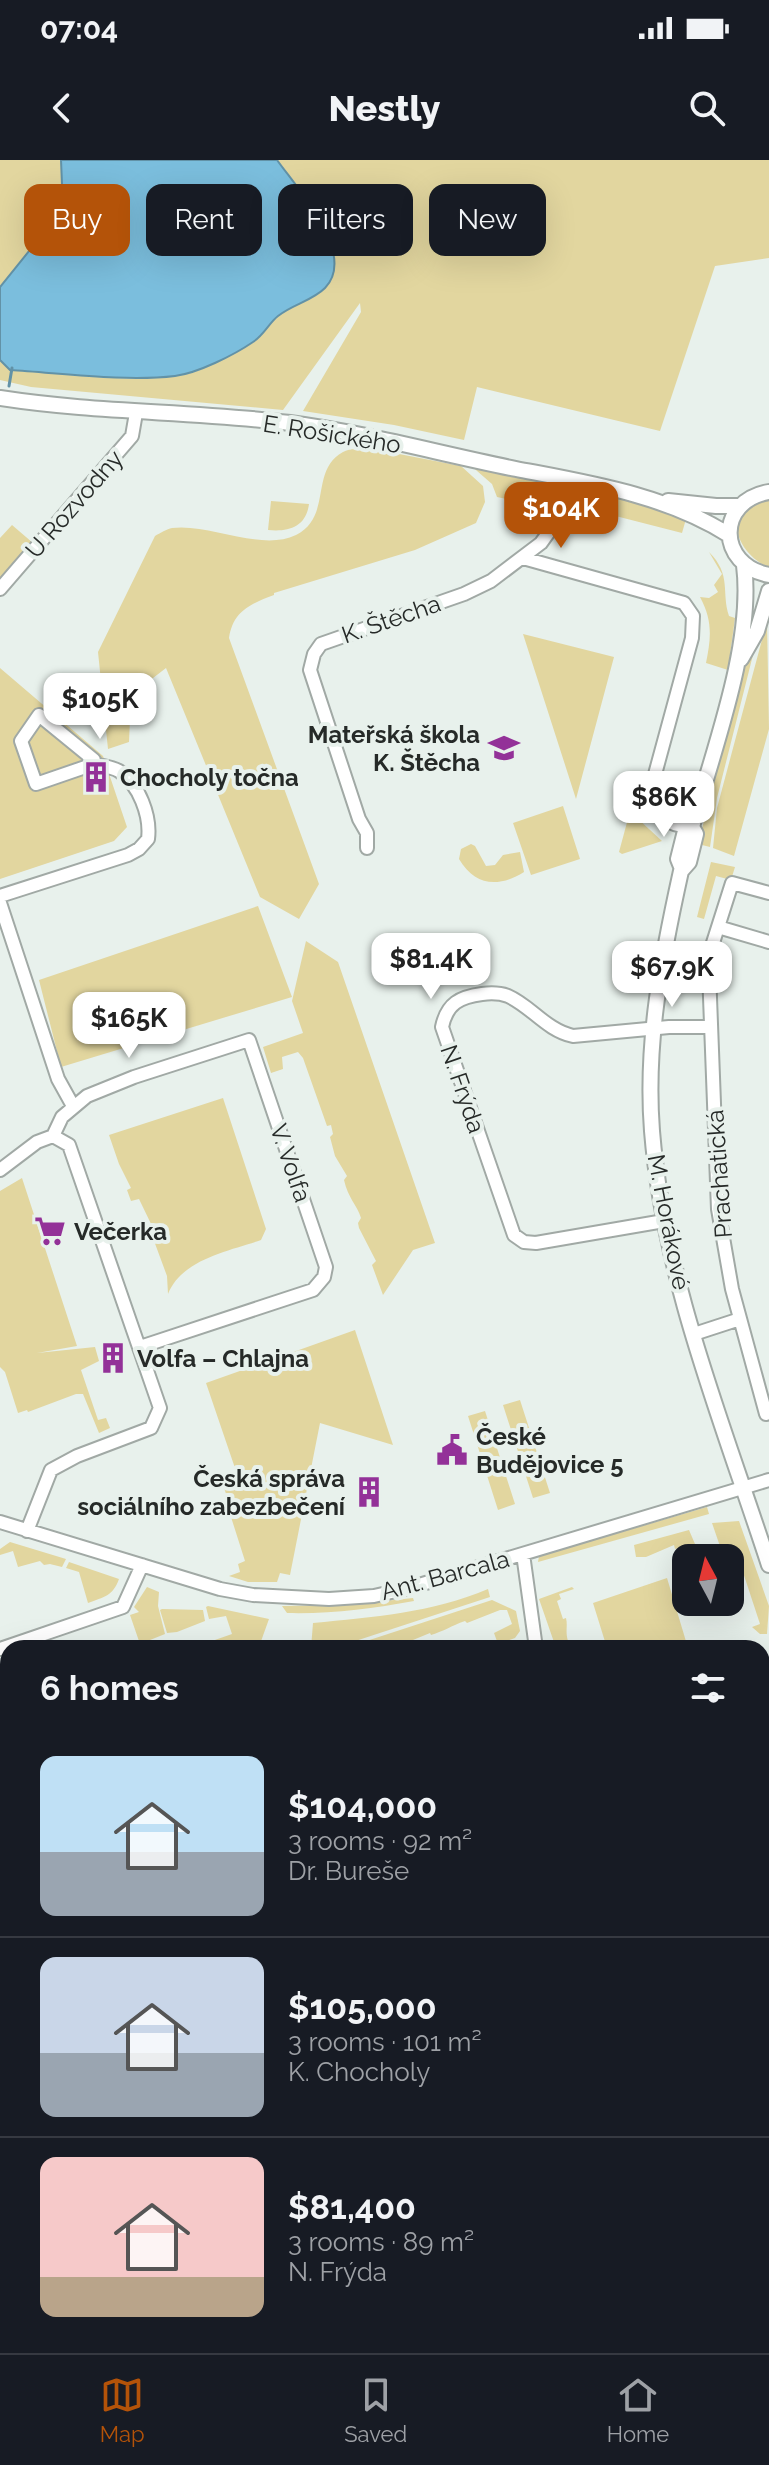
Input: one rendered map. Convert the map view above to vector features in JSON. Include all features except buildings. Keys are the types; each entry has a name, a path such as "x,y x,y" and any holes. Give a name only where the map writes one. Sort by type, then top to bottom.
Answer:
{"street":[{"name":"E. Rošického","path":"0,398 46,406 301,425 579,481 659,501 729,535"},
{"name":"U Rozvodny","path":"0,589 132,436 136,413"},
{"name":"K. Štěcha","path":"367,848 367,833 359,819 310,670 314,654 321,644 347,633 479,588 523,558 549,534 560,513 576,494 579,481"},
{"path":"769,492 758,494 739,506 729,535 731,547 744,565 755,572 769,575"},
{"name":"E. Rošického","path":"659,501 739,506"},
{"path":"523,558 684,603 693,616 692,638 650,801 662,818 678,826 692,828"},
{"name":"M. Horákové","path":"744,565 747,588 736,666 692,828 696,834 693,848 689,862 682,869 666,943 653,1029 652,1129 664,1221 694,1334 769,1565"},
{"name":"M. Horákové","path":"736,666 757,631 769,591"},
{"path":"0,896 128,855 148,839 146,813 134,787 120,772 94,764 36,784 21,741 39,715 94,760 94,764"},
{"name":"Prachatická","path":"766,1414 740,1319 718,1209 709,971 711,949 732,883 769,893"},
{"path":"0,903 58,1079 73,1106"},
{"path":"718,927 769,942"},
{"name":"N. Frýda","path":"653,1029 573,1036 560,1033 507,995 491,993 463,996 445,1013 442,1027 514,1235 524,1242 536,1243 664,1221"},
{"path":"653,1029 711,1027"},
{"name":"V. Volfa","path":"53,1136 57,1125 73,1106 103,1089 249,1040 326,1267 324,1277 313,1290 140,1347"},
{"path":"0,1170 37,1142 53,1136 69,1145 160,1408 151,1428 77,1456 51,1470 27,1531"},
{"path":"694,1334 740,1319"},
{"name":"Ant. Barcala","path":"0,1522 220,1589 253,1595 329,1599 374,1596 409,1588 769,1480"},
{"path":"523,1554 535,1640"},
{"path":"26,1640 123,1607 142,1565"}],"shaded area":[{"path":"0,160 61,160 63,184 24,184 26,256 0,287"},
{"path":"277,160 769,160 769,258 715,266 660,431 477,387 464,440 303,411 361,312 360,303 283,410 31,387 0,380 0,360 10,370 116,378 157,378 194,372 249,345 279,315 317,295 321,256 413,256 413,184 294,184"},
{"path":"368,448 461,466 483,486 485,502 476,523 415,550 274,593 244,610 234,621 229,638 319,884 299,919 260,897 166,668 131,695 129,742 108,749 98,652 155,536 170,529 187,528 251,539 282,539 296,535 314,517 327,470 333,460 343,452"},
{"path":"469,464 555,484 561,493 560,502 556,509 497,497 492,484"},
{"path":"604,492 686,519 682,533 600,512 590,504 574,506 587,496"},
{"path":"769,498 769,567 749,553 737,530 744,513"},
{"path":"271,501 309,504 300,523 289,529 268,530"},
{"path":"12,525 33,543 0,581 0,538"},
{"path":"709,552 721,568 723,576 729,616 735,618 728,670 706,663 710,630 700,597 709,598 718,592 714,585 722,574"},
{"path":"767,621 769,729 734,856 713,848 717,808"},
{"path":"523,634 614,657 576,799"},
{"path":"757,639 717,798 710,847 698,844 744,668"},
{"path":"0,668 103,756 127,827 114,841 0,879"},
{"path":"563,806 580,859 531,875 513,823"},
{"path":"629,815 636,817 662,841 622,854 619,852"},
{"path":"471,844 486,866 495,865 503,855 520,852 524,872 496,882 472,875 459,859 461,849"},
{"path":"711,862 735,867 731,880 716,876 704,919 697,917"},
{"path":"258,906 292,997 61,1067 39,980"},
{"path":"306,941 338,962 435,1243 413,1250 383,1295 372,1265 376,1261 359,1228 361,1218 344,1180 347,1176 335,1156 330,1137 333,1134 331,1125 327,1126 303,1058 298,1052 282,1057 283,1069 271,1073 263,1047 303,1033 292,1001"},
{"path":"223,1098 266,1229 261,1240 195,1264 175,1282 168,1294 167,1276 150,1230 153,1228 139,1199 131,1201 127,1190 131,1188 109,1135"},
{"path":"22,1178 77,1346 37,1353 95,1347 99,1361 81,1370 98,1420 106,1418 110,1428 99,1433 83,1394 18,1413 5,1372 0,1367 0,1191"},
{"path":"355,1330 393,1445 320,1423 290,1575 280,1573 277,1582 248,1582 229,1576 240,1572 238,1564 245,1561 220,1477 236,1471 206,1383"},
{"path":"520,1400 550,1493 533,1498 503,1405"},
{"path":"485,1411 515,1504 498,1510 468,1416"},
{"path":"707,1507 709,1514 538,1562 539,1556"},
{"path":"739,1521 769,1606 767,1634 760,1634 752,1627 760,1624 744,1575 744,1544 719,1544 712,1523"},
{"path":"689,1530 695,1544 672,1544 646,1557 636,1557 634,1545"},
{"path":"10,1542 66,1559 62,1567 44,1565 40,1561 18,1567 13,1551 0,1555 0,1549"},
{"path":"69,1562 119,1579 117,1585 103,1597 88,1603 79,1572 66,1568"},
{"path":"667,1578 672,1595 672,1616 678,1616 686,1640 605,1640 593,1603"},
{"path":"147,1587 159,1592 158,1606 165,1634 150,1640 139,1640 130,1615 139,1612 134,1607"},
{"path":"572,1587 574,1589 559,1594 561,1599 557,1601 563,1619 566,1618 568,1640 553,1640 539,1599"},
{"path":"488,1589 490,1597 358,1640 312,1640 313,1623 424,1609"},
{"path":"413,1598 414,1601 335,1612 287,1613 282,1606 347,1605"},
{"path":"492,1600 516,1611 520,1631 515,1638 497,1640 494,1633 512,1624 507,1610 500,1610 413,1640 370,1640"},
{"path":"206,1607 269,1619 261,1640 215,1640 232,1634 226,1616 209,1619"},
{"path":"162,1609 203,1610 205,1621 167,1633"}],"water":[{"path":"61,160 277,160 295,184 278,184 278,256 334,256 333,274 325,288 278,316 253,342 226,358 194,371 175,376 135,378 10,370 0,360 0,287 25,256 130,256 130,184 62,184"}],"waterway":[{"path":"9,386 12,368"}],"place":[{"name":"Mateřská škola K. Štěcha","path":"504,748"},
{"name":"Chocholy točna","path":"96,777"},
{"name":"Večerka","path":"50,1231"},
{"name":"Volfa – Chlajna","path":"113,1358"},
{"name":"České Budějovice 5","path":"452,1450"},
{"name":"Česká správa sociálního zabezbečení","path":"369,1492"}]}
